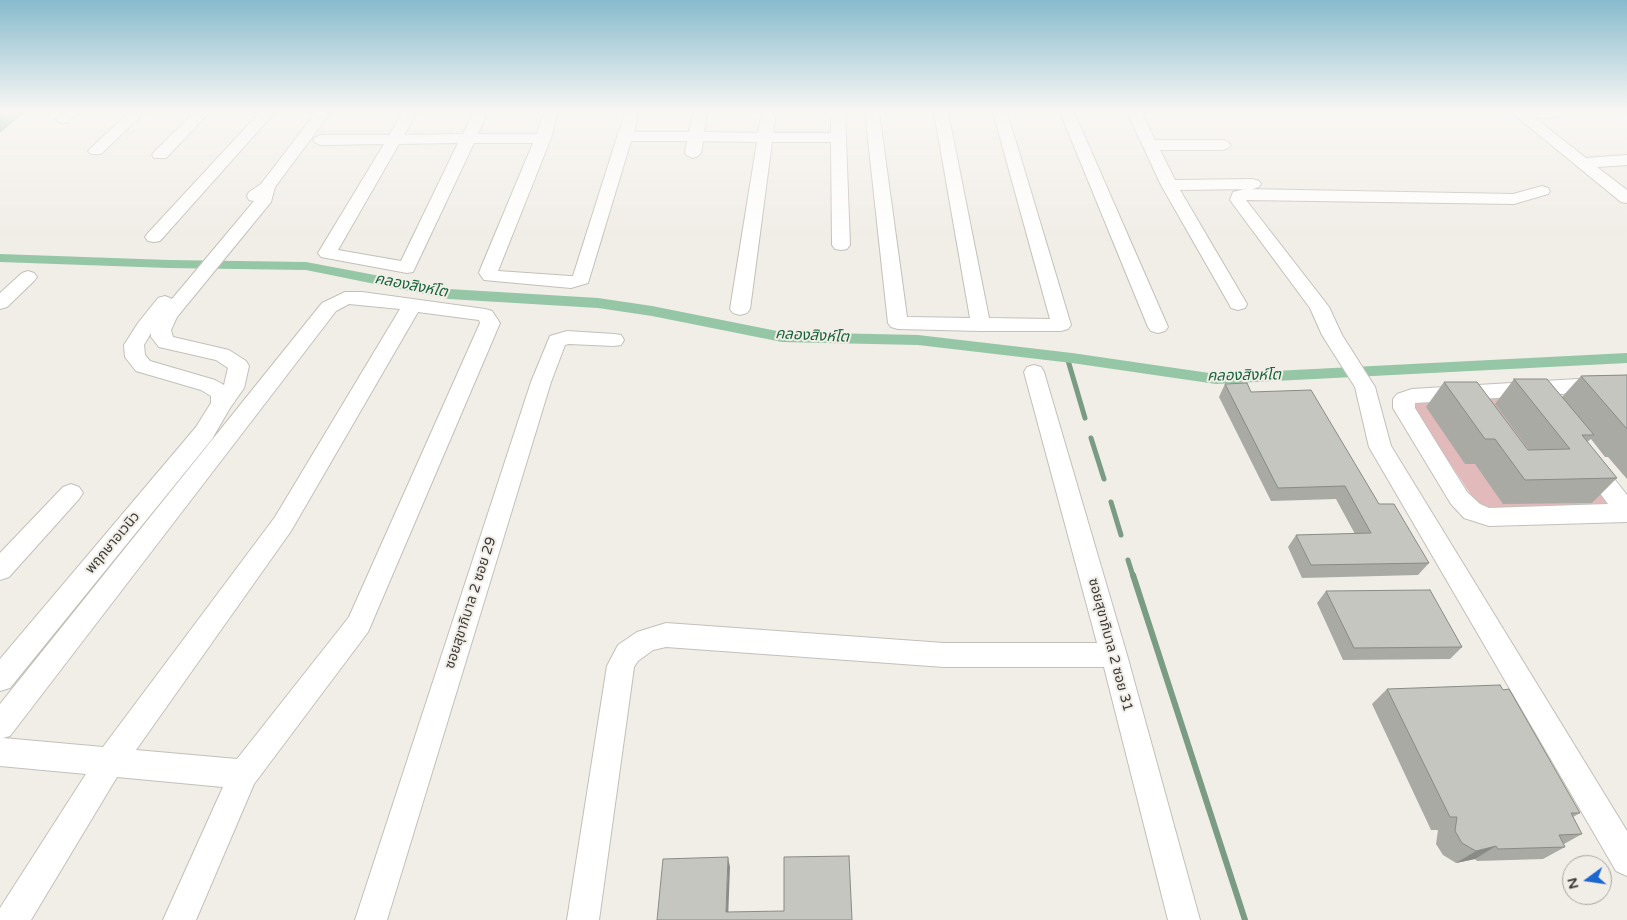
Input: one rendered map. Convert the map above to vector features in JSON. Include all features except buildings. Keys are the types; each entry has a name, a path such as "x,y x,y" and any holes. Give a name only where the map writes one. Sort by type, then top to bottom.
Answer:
{"street":[{"path":"154,237 229,155"},
{"name":"พฤกษาอเวนิว","path":"222,403 221,393 208,385 143,366 135,357 134,346 167,309 242,216 265,198 267,187 291,155"},
{"path":"242,248 310,155"},
{"path":"384,155 327,253 407,268 461,155"},
{"path":"536,155 489,270 490,276 571,282 581,280 619,155"},
{"path":"740,310 763,155"},
{"path":"838,155 840,245"},
{"path":"877,155 898,323 1061,325 1012,155"},
{"path":"949,155 981,325"},
{"path":"1086,155 1158,327"},
{"path":"1155,155 1169,185 1238,304"},
{"path":"1572,155 1627,198"},
{"path":"1590,169 1627,160"},
{"path":"1590,169 1627,166"},
{"path":"1590,169 1627,175"},
{"path":"1169,185 1253,184"},
{"path":"1542,192 1521,198 1501,199 1267,194 1240,196 1238,200 1319,307 1332,335 1365,387 1380,447 1627,860"},
{"path":"0,303 28,277"},
{"path":"0,726 329,307 346,298 362,298 485,315 490,323 360,624 244,774 180,920"},
{"path":"12,920 110,762 283,524 412,305"},
{"name":"พฤกษาอเวนิว","path":"0,679 204,433 222,403 234,388 239,366 222,355 166,342 161,337 167,309"},
{"name":"ซอยสุขาภิบาล 2 ซอย 29","path":"371,920 541,382 557,341 567,337 614,340"},
{"name":"ซอยสุขาภิบาล 2 ซอย 31","path":"1034,372 1114,656 1184,920"},
{"path":"1627,383 1412,396 1404,399 1404,408 1459,498 1472,511 1489,517 1627,512"},
{"path":"1530,389 1549,412"},
{"path":"1579,450 1627,512"},
{"path":"0,570 71,493"},
{"path":"583,920 621,666 628,653 646,640 671,635 944,655 1114,656"},
{"path":"0,752 244,774"}],"shaded area":[{"path":"1514,396 1605,498 1607,505 1492,509 1475,501 1412,406 1419,402"}],"waterway":[{"name":"คลองสิงห์โต","path":"0,258 169,264 306,266 449,294 598,303 652,311 782,337 918,340 1072,358 1216,379 1627,358"},
{"path":"1067,357 1085,418"},
{"path":"1091,438 1104,479"},
{"path":"1111,502 1121,535"},
{"path":"1128,560 1133,576"},
{"path":"1133,575 1245,920"}]}
